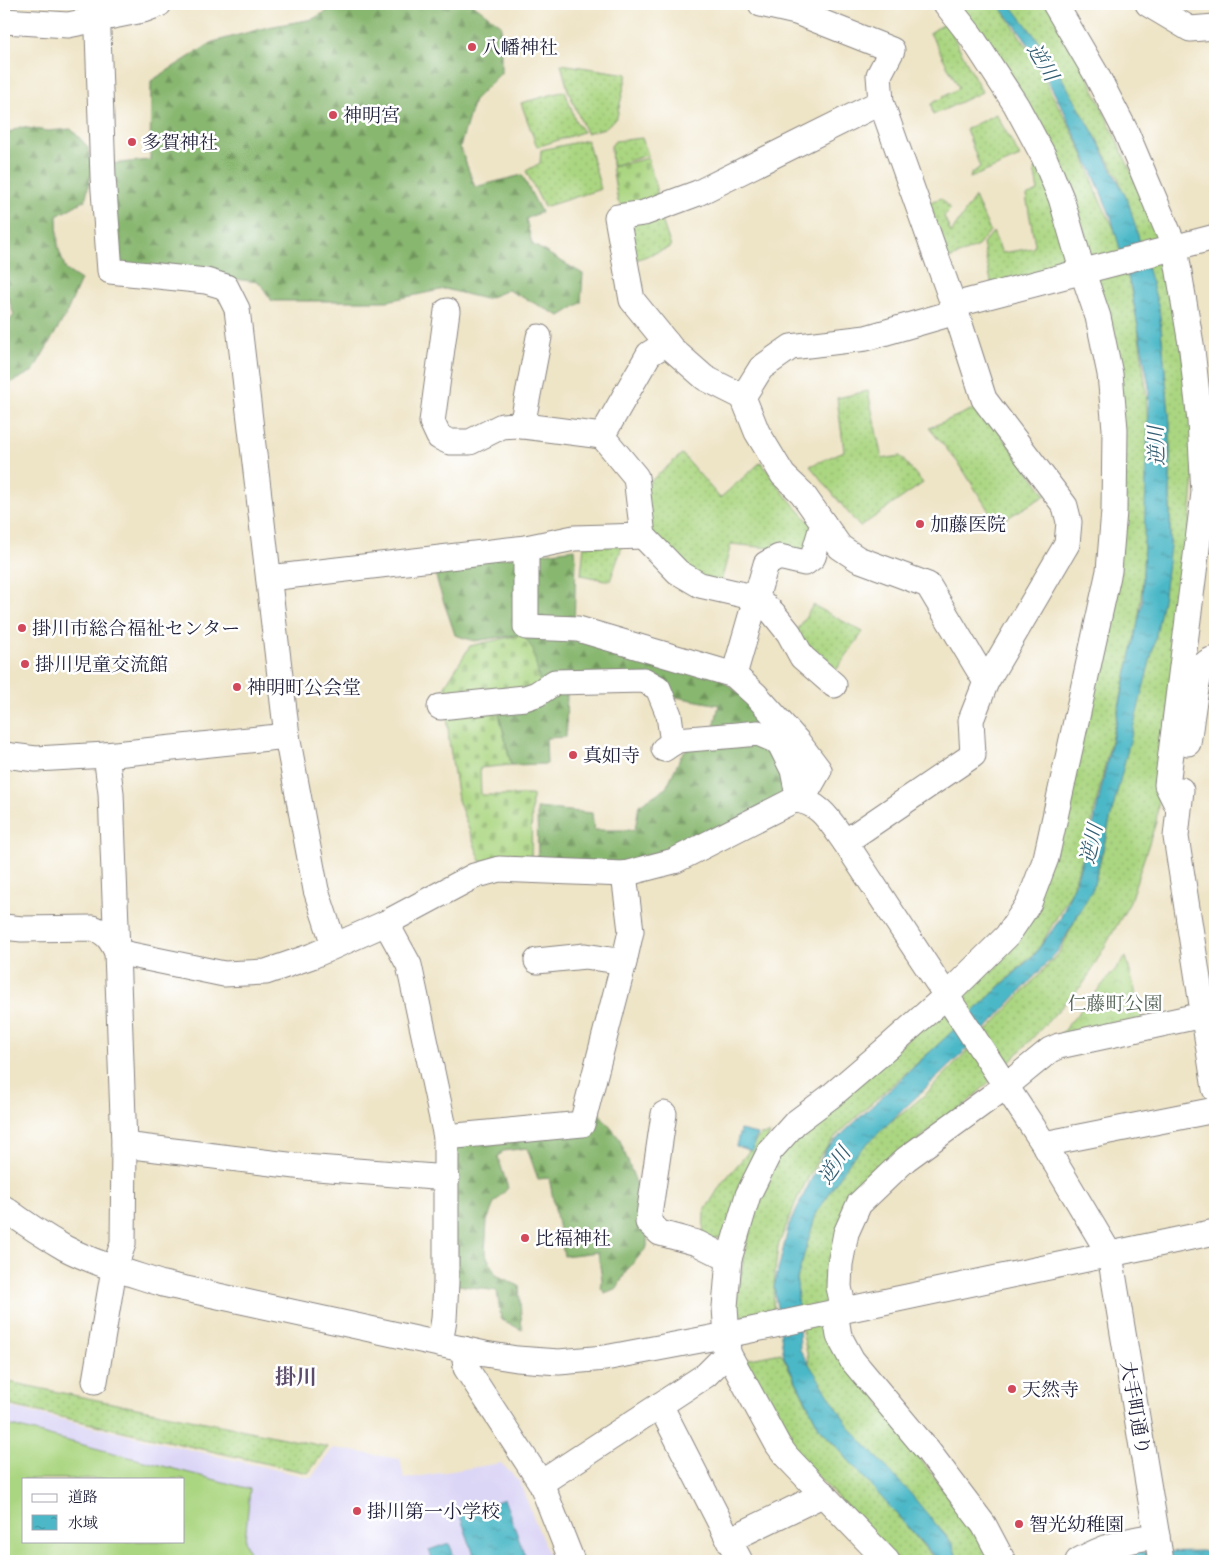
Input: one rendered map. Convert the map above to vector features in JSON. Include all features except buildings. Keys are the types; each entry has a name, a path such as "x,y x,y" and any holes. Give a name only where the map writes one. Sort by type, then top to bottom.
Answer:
{"street":[{"path":"4,20 68,25 96,11 143,10 159,4"},
{"path":"761,4 796,12 892,50 879,75 881,102 955,308 984,399 1065,506 1069,522 1067,544 986,682 971,720 973,755 845,842"},
{"path":"887,1561 787,1457 778,1445 731,1340 725,1307 729,1259 748,1195 770,1151 795,1122 831,1096 946,996 1007,936 1029,903 1046,858 1109,571 1114,511 1115,429 1110,374 1087,271 1044,157 1016,104 971,36 946,4"},
{"path":"1055,4 1096,74 1126,132 1169,249 1192,350 1200,421 1204,494 1167,785 1178,806"},
{"path":"1148,4 1190,29 1215,27"},
{"path":"96,11 103,177 110,271 206,281 226,287 237,309 287,736 316,890 334,946"},
{"path":"881,102 698,193 644,213 617,217 632,300 667,343 705,378 743,398 757,432 783,475 802,493 840,546 858,559 928,585 986,682"},
{"path":"743,398 761,368 791,347 866,338 955,308 1215,237"},
{"path":"447,311 432,422 439,437 450,442 470,442 502,426 522,426 602,436 636,477 643,536 678,572 700,585 757,598 790,633 802,656 834,684"},
{"path":"522,426 539,337"},
{"path":"602,436 649,354 667,343"},
{"path":"734,675 766,564 779,558 805,563 813,557 823,523"},
{"path":"268,578 526,548 574,538 643,536"},
{"path":"526,548 526,626 578,629 734,675 756,695 798,742 819,770 800,800"},
{"path":"1215,659 1203,666 1199,677 1178,806 1176,837 1205,966 1203,1015 1215,1089"},
{"path":"440,707 525,698 538,694 555,682 644,680 658,688 669,715 668,746 677,740 758,733 780,742 793,770 800,800"},
{"path":"4,755 36,759 106,755 287,736"},
{"path":"95,1382 114,1269 123,1244 124,1145 111,793 106,755"},
{"path":"117,952 224,974 266,972 287,966 386,923 474,876 499,869 624,874 674,861 794,800 812,803 820,810 845,842 1044,1144 1110,1255"},
{"path":"446,1137 582,1124 631,931 624,874"},
{"path":"386,923 410,965 446,1137 446,1283 444,1319 440,1344"},
{"path":"4,926 22,929 93,928 109,937 117,952"},
{"path":"537,961 585,956 624,962"},
{"path":"1004,1561 984,1525 928,1452 852,1360 839,1336 832,1312 839,1287 840,1264 846,1233 859,1204 906,1159 999,1077 1059,1046 1203,1015"},
{"path":"1044,1144 1215,1110"},
{"path":"664,1114 648,1222 660,1233 697,1244 729,1259"},
{"path":"124,1145 304,1167 446,1178"},
{"path":"4,1208 27,1225 66,1248 114,1269 163,1284 484,1354 559,1362 605,1358 731,1340 832,1312 1215,1232"},
{"name":"大手町通り","path":"1110,1255 1158,1546"},
{"path":"541,1483 706,1375 731,1340"},
{"path":"464,1349 466,1368 541,1483 572,1561"},
{"path":"660,1405 734,1551 824,1494"},
{"path":"1078,1561 1102,1554 1144,1537 1158,1546"}],"shaded area":[{"name":"掛川第一小学校","path":"4,1406 311,1478 333,1448 400,1459 404,1479 501,1463 519,1481 551,1561 4,1561"}],"green space":[{"path":"339,4 473,4 501,25 501,73 474,100 460,147 475,187 522,175 541,212 526,219 532,244 583,274 581,303 560,316 508,290 485,299 445,289 387,301 272,301 259,282 116,265 110,164 150,160 151,81 213,42 268,27 313,19"},
{"path":"958,4 998,4 1034,57 1067,121 1084,156 1098,196 1122,245 1137,321 1146,389 1148,430 1146,483 1150,514 1144,545 1138,624 1086,847 1070,894 1038,950 971,1014 958,993 1018,935 1119,521 1090,255 1085,233 1078,212"},
{"path":"1010,4 1055,4 1172,262 1196,456 1179,632 1156,822 1129,904 1084,983 1008,1064 967,1103 883,1166 830,1299 881,1405 995,1561 963,1561 957,1556 950,1540 846,1424 810,1367 797,1307 797,1279 809,1228 839,1172 878,1130 927,1093 1059,953 1095,880 1102,855 1170,546 1170,424 1159,308 1118,177 1081,111"},
{"path":"946,22 982,92 933,115 931,104 959,88 930,33"},
{"path":"561,64 627,74 617,117 605,128 586,133 568,90"},
{"path":"565,91 575,120 583,132 537,147 521,103"},
{"path":"996,114 1020,157 970,178 971,174 980,167 966,129"},
{"path":"20,127 48,131 71,129 88,147 92,172 85,200 57,216 58,247 66,270 81,280 65,316 33,371 4,386 4,328 14,315 4,291 4,247 10,212 4,210 4,135"},
{"path":"642,138 648,155 612,166 611,146 615,141"},
{"path":"587,140 601,189 544,207 526,171 540,163 541,150"},
{"path":"648,158 659,199 626,209 618,202 612,167"},
{"path":"1034,169 1042,169 1076,268 993,291 983,244 993,232 1002,253 1033,248 1035,244 1026,196 1038,191"},
{"path":"975,197 990,231 978,246 943,262 922,205 941,198 951,209 944,216 951,233"},
{"path":"659,211 671,247 633,261 625,229"},
{"path":"868,391 882,459 900,456 923,483 860,527 810,466 844,451 837,398"},
{"path":"980,406 1046,495 997,524 960,465 929,428"},
{"path":"682,454 720,498 761,462 786,496 812,525 807,554 731,544 721,582 687,577 646,533 646,485"},
{"path":"623,544 610,581 581,575 584,545"},
{"path":"575,549 574,628 714,674 758,708 801,784 706,836 619,866 538,861 537,808 592,813 594,830 635,830 639,805 666,788 683,752 713,732 719,705 671,696 644,680 567,691 566,737 546,738 547,764 511,765 499,714 506,706 523,634 474,641 455,635 434,567"},
{"path":"813,605 863,632 832,676 796,633"},
{"path":"523,634 533,650 540,684 506,706 499,714 511,765 480,768 481,795 532,795 531,862 481,862 458,800 449,741 445,686 470,646"},
{"name":"仁藤町公園","path":"1126,957 1143,1021 1057,1038"},
{"path":"943,1008 956,1029 835,1137 820,1156 798,1197 778,1246 773,1310 733,1318 752,1214 780,1153"},
{"path":"599,1113 619,1138 648,1214 647,1247 627,1270 617,1288 605,1293 601,1288 602,1280 598,1252 564,1256 549,1178 538,1179 527,1148 503,1151 498,1157 508,1188 494,1203 487,1221 485,1253 496,1275 519,1286 522,1330 501,1319 497,1291 446,1283 446,1137 582,1126"},
{"path":"770,1134 728,1237 703,1240 704,1212 722,1183 760,1135"},
{"path":"781,1353 819,1427 936,1561 896,1561 787,1443 745,1360"},
{"path":"4,1381 328,1447 308,1473 4,1404"},
{"path":"4,1424 250,1489 245,1541 252,1561 4,1561"}],"water":[{"name":"逆川","path":"998,4 1010,4 1047,52 1093,132 1128,201 1159,308 1170,424 1170,546 1164,595 1154,645 1093,888 1057,952 967,1049 852,1158 816,1214 797,1279 800,1350 850,1428 910,1493 952,1544 958,1559 961,1561 938,1561 819,1427 784,1357 774,1287 789,1225 826,1149 1035,954 1060,919 1076,881 1093,826 1142,604 1149,387 1131,288 1111,217 1065,113 1024,37"},
{"path":"740,1130 757,1134 752,1151 736,1146"},
{"path":"504,1499 527,1561 476,1561 460,1516"},
{"path":"449,1543 456,1561 433,1561 429,1550"},
{"path":"1201,1551 1215,1553 1215,1561 1112,1561 1138,1552"}],"place":[{"name":"八幡神社","path":"472,47"},
{"name":"神明宮","path":"333,115"},
{"name":"多賀神社","path":"132,142"},
{"name":"加藤医院","path":"920,524"},
{"name":"掛川市総合福祉センター","path":"22,628"},
{"name":"掛川児童交流館","path":"25,664"},
{"name":"神明町公会堂","path":"237,687"},
{"name":"真如寺","path":"573,755"},
{"name":"比福神社","path":"525,1238"},
{"name":"天然寺","path":"1012,1389"},
{"name":"掛川第一小学校","path":"357,1511"},
{"name":"智光幼稚園","path":"1019,1524"}],"district":[{"name":"掛川","path":"296,1377"}]}
